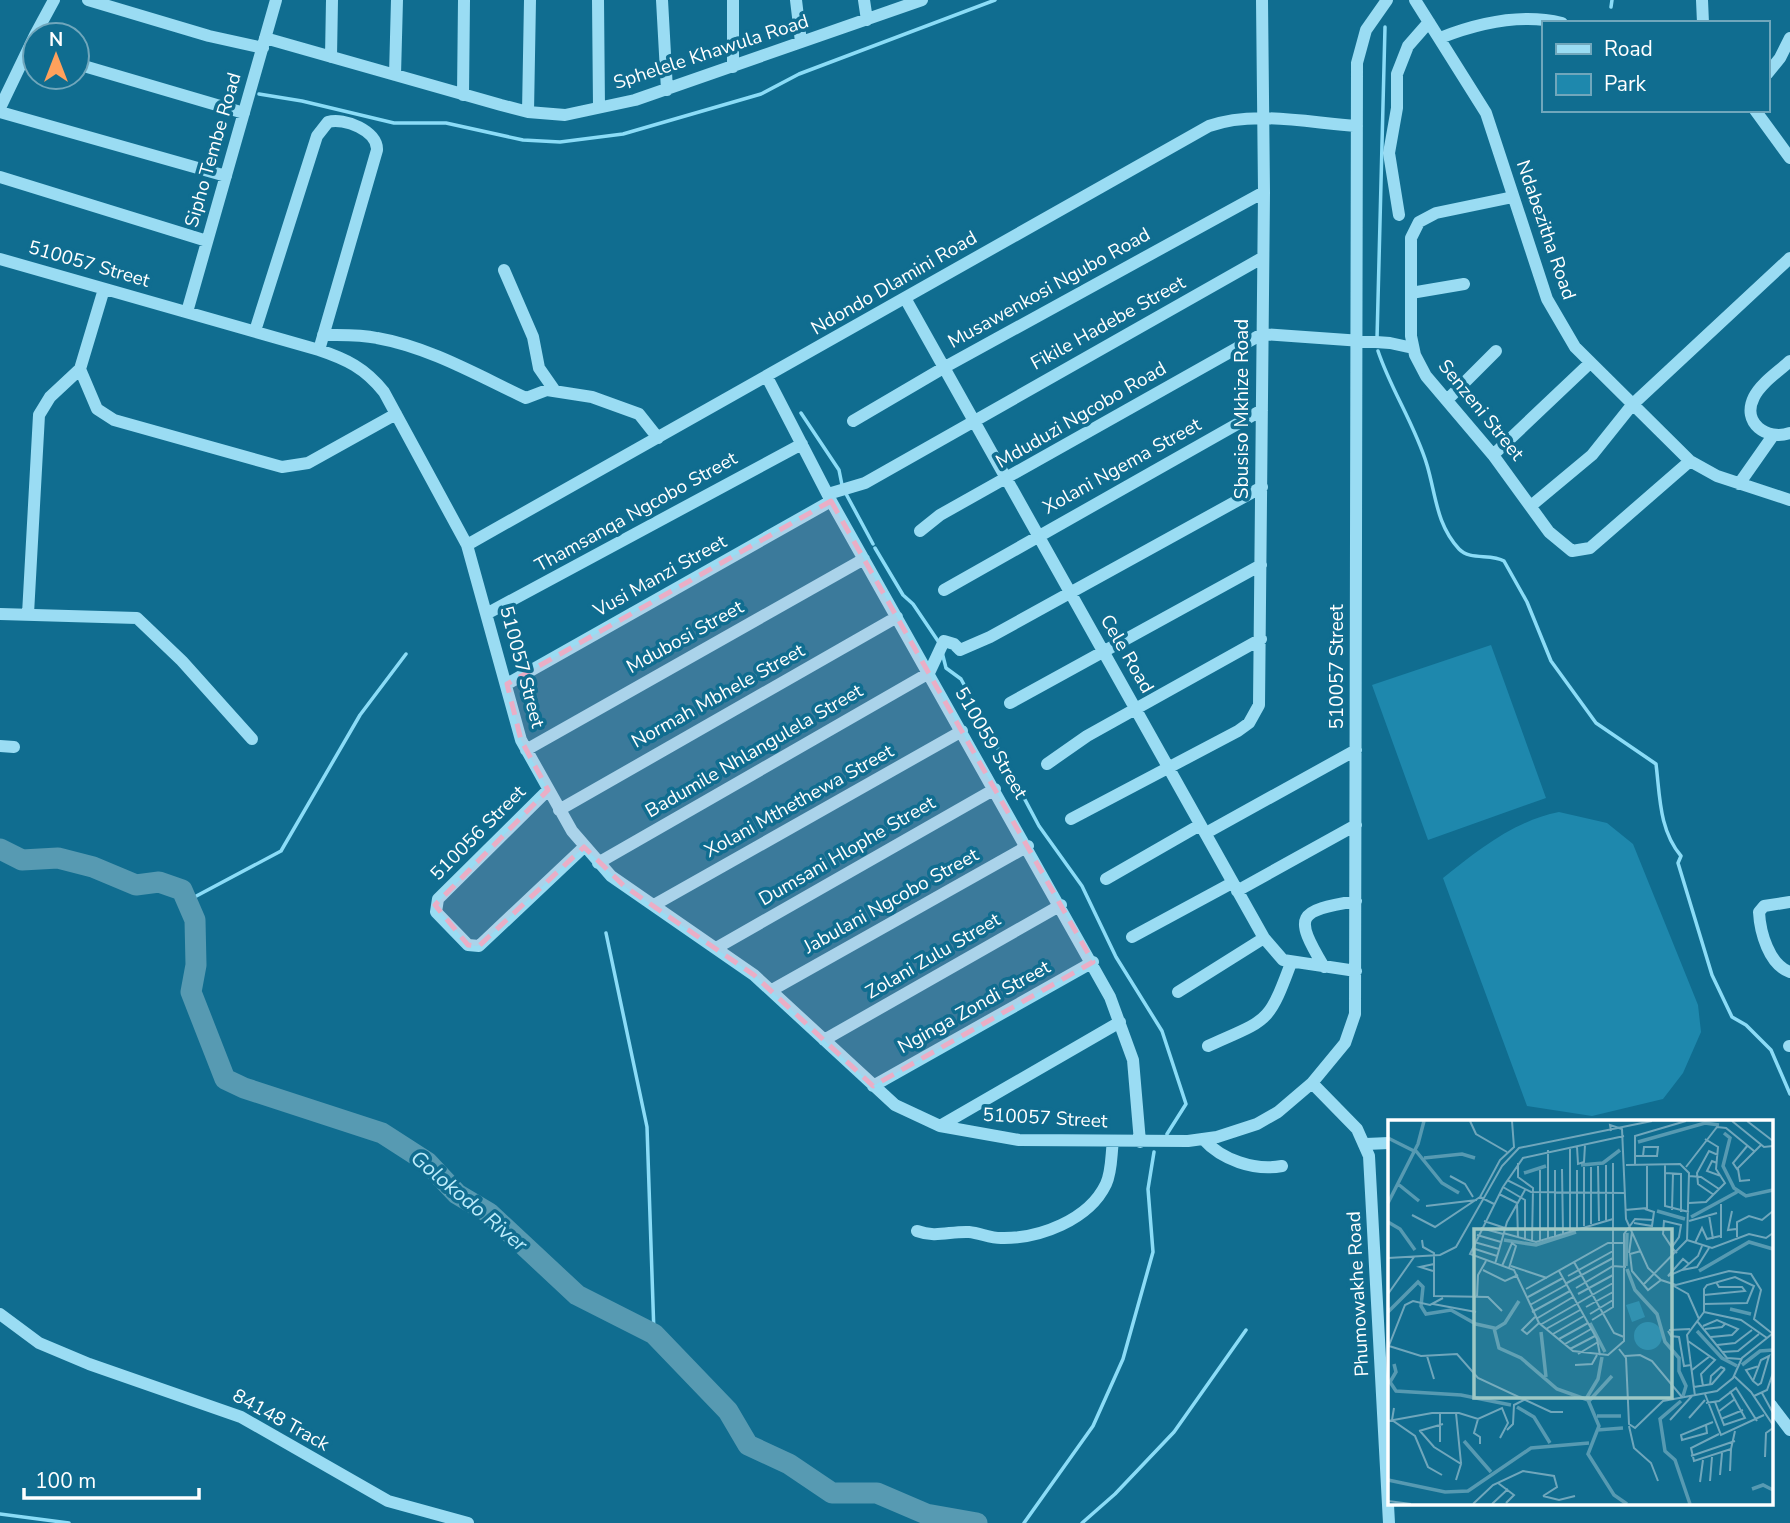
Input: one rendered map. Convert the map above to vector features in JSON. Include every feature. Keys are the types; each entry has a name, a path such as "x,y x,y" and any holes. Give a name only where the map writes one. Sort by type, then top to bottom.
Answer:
{"street":[{"path":"43,21 54,0"},
{"name":"Sphelele Khawula Road","path":"88,0 198,33 331,57 528,112 565,115 667,90 922,0"},
{"name":"Sipho Tembe Road","path":"187,312 276,0"},
{"path":"331,57 332,0"},
{"path":"395,75 397,0"},
{"path":"463,94 464,0"},
{"path":"528,112 530,0"},
{"path":"598,0 599,107"},
{"path":"662,0 667,90"},
{"path":"733,0 733,67"},
{"path":"796,0 801,42"},
{"path":"864,0 867,20"},
{"name":"Sbusiso Mkhize Road","path":"1167,765 1238,731 1255,716 1261,691 1264,192 1261,119 1262,0"},
{"name":"510057 Street","path":"0,259 319,349 346,359 367,372 396,414 467,545 526,750 559,810 584,847 598,863 654,905 718,947 772,990 873,1086 912,1115 940,1126 1019,1140 1140,1142 1203,1139 1257,1124 1278,1112 1312,1083 1345,1043 1355,1014 1358,51 1366,30 1387,0"},
{"name":"Ndabezitha Road","path":"1415,0 1486,113 1547,299 1562,327 1590,363 1689,461 1739,484 1790,500"},
{"path":"1702,0 1703,21"},
{"path":"1440,38 1463,29 1505,20 1546,21"},
{"path":"1399,215 1390,153 1397,74 1408,46 1429,22"},
{"path":"1769,72 1780,58 1790,38"},
{"path":"91,68 244,113"},
{"path":"21,69 0,110 226,176"},
{"path":"1756,112 1790,158"},
{"name":"Ndondo Dlamini Road","path":"467,545 1209,126 1229,120 1261,119 1356,126"},
{"path":"256,331 317,136 322,128 334,120 371,135 378,146 319,349"},
{"path":"0,177 207,241"},
{"name":"Musawenkosi Ngubo Road","path":"853,421 945,367 1264,192"},
{"name":"Senzeni Street","path":"1513,197 1436,213 1419,222 1411,238 1413,348 1426,376 1493,455 1555,538 1572,551 1583,551 1689,461"},
{"name":"Fikile Hadebe Street","path":"974,421 1262,258"},
{"path":"1532,505 1592,455 1632,405 1790,258"},
{"path":"504,270 533,337 539,368 555,391"},
{"path":"1411,293 1464,284"},
{"path":"28,614 38,415 50,397 80,369 104,289"},
{"name":"Cele Road","path":"905,298 1264,938 1279,957 1291,963"},
{"path":"1262,334 1413,348"},
{"name":"Mduduzi Ngcobo Road","path":"920,531 940,515 1262,334"},
{"path":"323,335 388,340 485,376 526,398 541,392 555,391 592,397 643,417 658,438"},
{"path":"1447,400 1496,351"},
{"path":"1790,361 1761,387 1751,404 1755,425 1759,431 1772,437 1790,433"},
{"path":"1493,455 1590,363"},
{"path":"80,369 97,409 114,420 282,467 308,463 396,414"},
{"name":"510059 Street","path":"767,377 864,559 1093,962 1121,1022 1136,1077 1140,1142"},
{"name":"Xolani Ngema Street","path":"1038,536 1262,410"},
{"path":"830,497 865,482 974,421"},
{"path":"1739,484 1772,437"},
{"name":"Thamsanqa Ngcobo Street","path":"488,613 802,444"},
{"path":"929,673 944,641 961,650 1262,487"},
{"name":"Vusi Manzi Street","path":"507,684 830,497"},
{"path":"944,590 1038,536"},
{"name":"Mdubosi Street","path":"526,750 864,559"},
{"path":"1010,703 1102,650 1261,565"},
{"path":"0,614 137,618 173,651 252,739"},
{"name":"Normah Mbhele Street","path":"559,810 897,617"},
{"path":"1047,764 1136,708 1261,639"},
{"name":"Badumile Nhlangulela Street","path":"598,863 929,673"},
{"name":"Xolani Mthethewa Street","path":"654,905 962,731"},
{"path":"0,746 14,747"},
{"path":"1106,879 1356,750"},
{"path":"1071,819 1167,765"},
{"name":"Dumsani Hlophe Street","path":"718,947 995,789"},
{"name":"510056 Street","path":"548,790 438,900 436,912 468,945 479,946 584,847"},
{"path":"1132,937 1356,825"},
{"name":"Jabulani Ngcobo Street","path":"772,990 1028,846"},
{"path":"1324,967 1305,932 1305,920 1312,911 1356,901"},
{"path":"1790,902 1764,906 1759,916 1775,961 1790,972"},
{"name":"Zolani Zulu Street","path":"824,1040 1061,905"},
{"path":"1178,992 1264,938"},
{"name":"Nginga Zondi Street","path":"873,1086 1093,962"},
{"path":"1208,1046 1265,1019 1275,1005 1291,963 1356,971"},
{"path":"940,1126 1121,1022"},
{"name":"Phumowakhe Road","path":"1312,1083 1357,1129 1366,1144 1371,1167 1383,1286 1388,1480"},
{"path":"1203,1139 1217,1153 1231,1160 1260,1166 1282,1166"},
{"path":"917,1231 929,1236 968,1232 1004,1238 1070,1221 1089,1207 1105,1185 1113,1141"},
{"path":"1366,1144 1388,1143"},
{"name":"84148 Track","path":"0,1314 39,1343 89,1364 241,1417 388,1501 468,1523"},
{"path":"1772,1406 1790,1430"}],"highlighted area":[{"path":"831,501 1093,962 873,1086 754,975 624,886 584,847 479,946 468,945 435,905 548,790 521,740 507,684"}],"green space":[{"path":"1491,645 1546,798 1428,840 1372,685"},
{"path":"1559,812 1607,823 1633,844 1698,1005 1701,1032 1683,1073 1663,1099 1592,1116 1527,1106 1443,878 1483,847 1512,829"}],"waterway":[{"path":"259,94 302,101 394,123 446,123 523,140 560,142 623,134 761,94 799,74 995,0"},
{"path":"1611,7 1612,0"},
{"path":"1377,339 1385,27"},
{"path":"1378,351 1422,450 1441,519 1451,539 1464,553 1504,561 1527,602 1551,661 1596,723 1656,764 1664,824 1681,856 1678,863 1712,975 1732,1017 1746,1025 1771,1050 1790,1094"},
{"path":"801,413 839,470 842,485"},
{"path":"845,492 873,544"},
{"path":"875,548 903,595 913,604 938,641"},
{"path":"942,652 946,668 961,679 1039,826 1082,886 1116,957 1162,1031 1186,1104 1167,1134"},
{"path":"187,901 281,851 360,715 406,654"},
{"name":"Golokodo River","path":"0,849 22,860 58,858 93,867 136,885 159,882 182,890 195,920 196,965 191,992 225,1079 244,1088 382,1133 427,1162 457,1194 489,1213 577,1295 654,1334 728,1411 748,1445 789,1464 832,1493 877,1493 926,1514 977,1523"},
{"path":"606,933 647,1127 654,1334"},
{"path":"1024,1523 1093,1426 1123,1359 1153,1252 1148,1189 1154,1152"},
{"path":"1082,1523 1115,1494 1174,1432 1246,1330"},
{"path":"0,1514 69,1523"}]}
